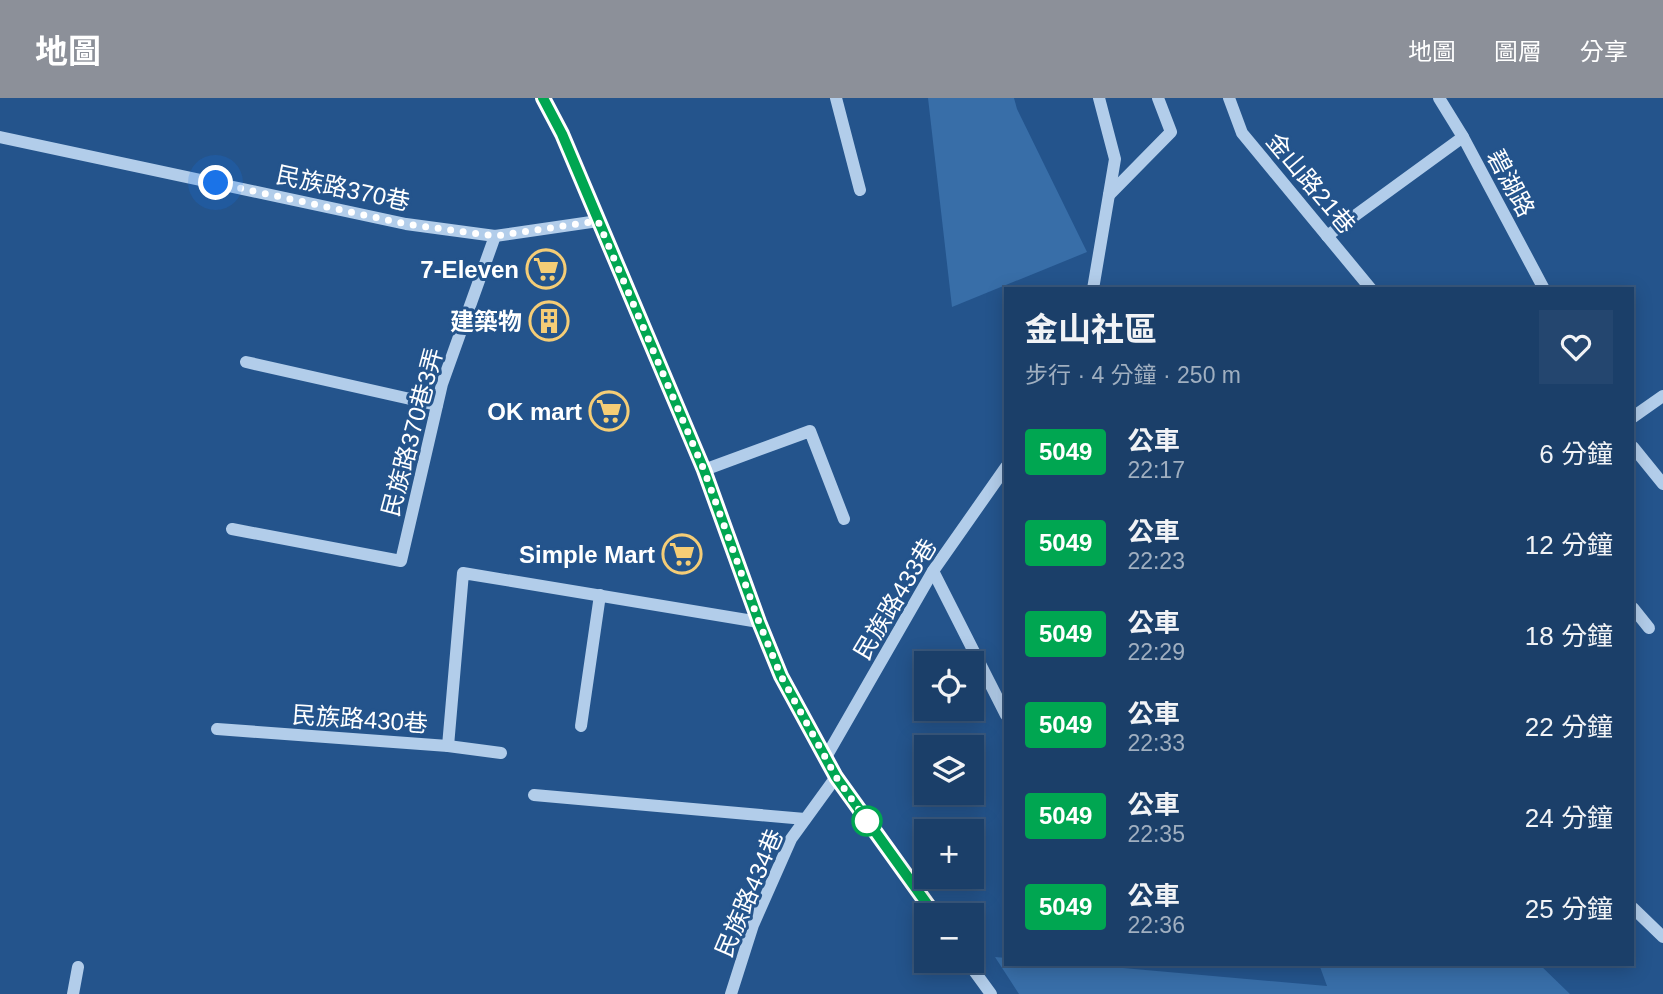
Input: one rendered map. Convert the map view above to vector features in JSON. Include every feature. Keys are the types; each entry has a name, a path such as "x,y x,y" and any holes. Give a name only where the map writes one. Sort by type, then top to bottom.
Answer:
{"street":[{"path":"543,98 562,134 704,470 781,676 836,777 926,903"},
{"path":"836,98 860,190"},
{"path":"1093,287 1115,159 1099,98"},
{"path":"1109,195 1171,132 1158,98"},
{"name":"金山路21巷","path":"1229,98 1242,133 1369,287"},
{"name":"碧湖路","path":"1439,98 1463,137 1543,287"},
{"name":"民族路370巷","path":"0,136 406,224 495,236 598,221"},
{"path":"1327,236 1463,137"},
{"name":"民族路370巷3弄","path":"232,529 401,561 442,384 495,236"},
{"path":"246,362 437,405"},
{"path":"1634,416 1663,396"},
{"path":"704,470 810,431 844,519"},
{"path":"1634,448 1663,484"},
{"name":"民族路433巷","path":"826,757 933,571 1004,470"},
{"path":"933,571 1004,711"},
{"path":"448,746 463,573 759,622"},
{"path":"581,726 600,595"},
{"path":"1634,609 1649,628"},
{"name":"民族路430巷","path":"216,729 448,746 501,753"},
{"name":"民族路434巷","path":"732,994 753,925 790,839 836,777"},
{"path":"534,795 805,819"},
{"path":"1634,909 1663,937"},
{"path":"73,994 78,967"},
{"path":"975,973 990,994"}],"shaded area":[{"path":"928,98 1014,98 1087,252 952,307"},
{"path":"995,957 1004,958 1004,966 1101,966 1327,986 1320,966 1541,966 1570,994 1019,994"}],"bus line":[{"name":"5049","path":"543,98 562,134 704,470 781,676 836,777 926,903"}],"place":[{"name":"7-Eleven","path":"546,269"},
{"name":"建築物","path":"549,321"},
{"name":"OK mart","path":"609,411"},
{"name":"Simple Mart","path":"682,554"}],"route":[{"path":"216,183 406,224 495,236 598,221 704,470 781,676 836,777 867,821"}]}
